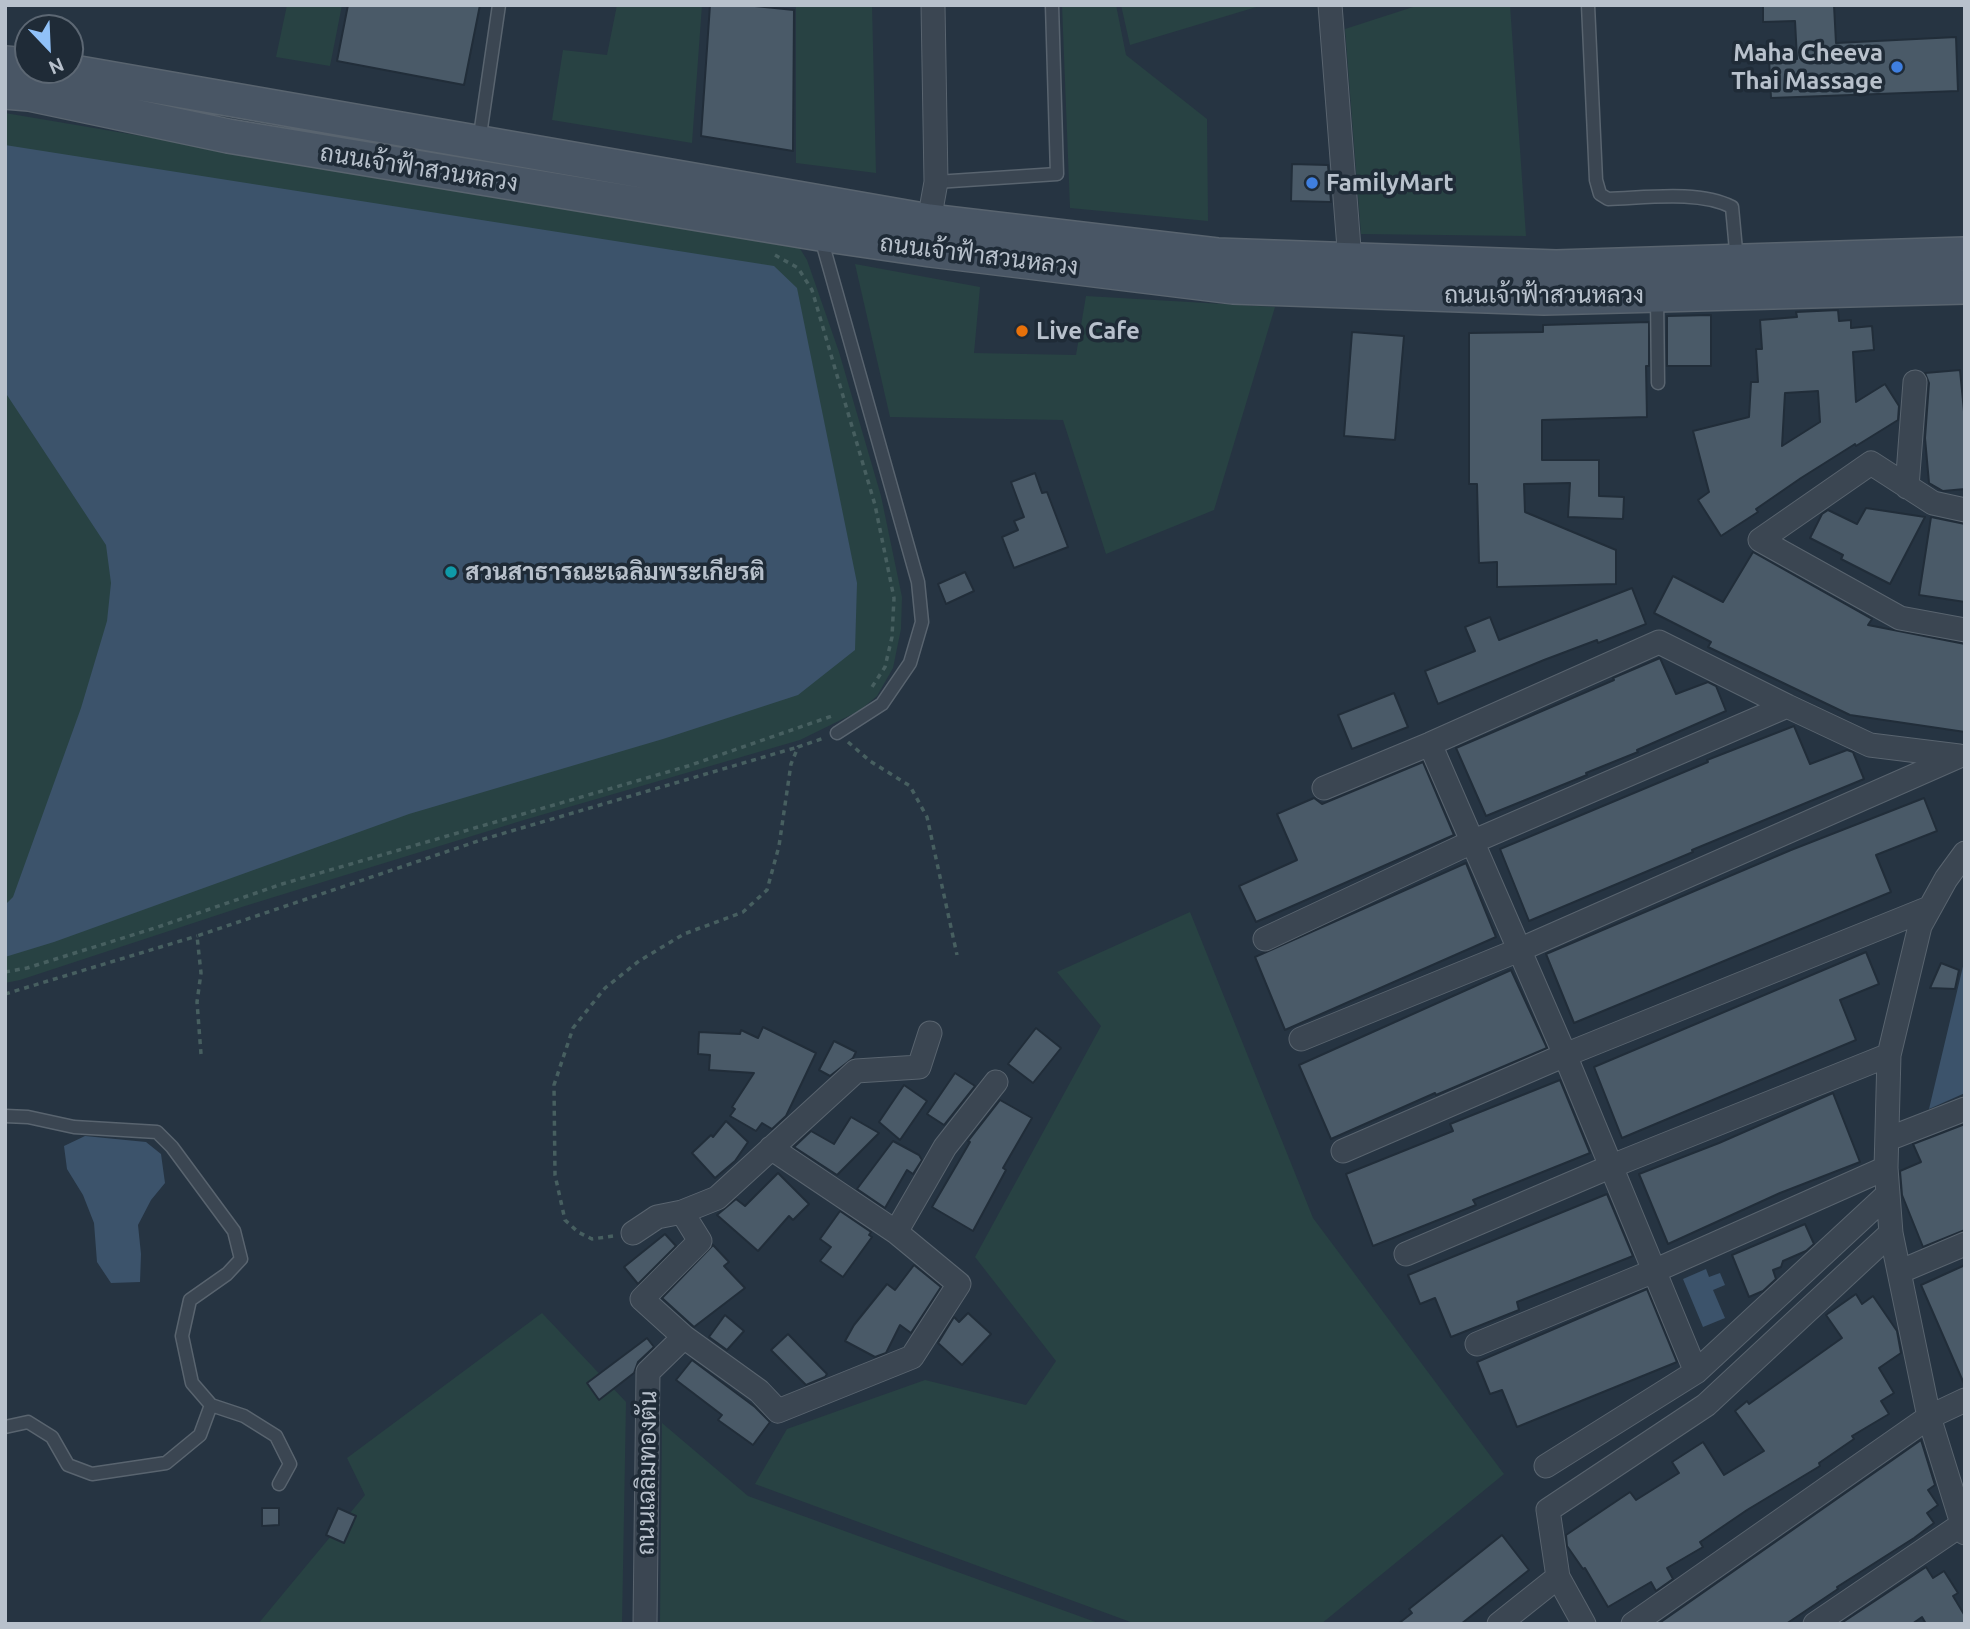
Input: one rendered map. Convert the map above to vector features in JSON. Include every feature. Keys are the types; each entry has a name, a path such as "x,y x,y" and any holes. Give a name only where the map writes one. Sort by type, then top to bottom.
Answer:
{"main road":[{"name":"ถนนเจ้าฟ้าสวนหลวง","path":"84,74 929,221 1217,255 1556,267 1958,254"},
{"name":"ถนนเจ้าฟ้าสวนหลวง","path":"5,92 29,94 228,136 820,234 1233,287 1544,298 1958,288"},
{"path":"228,136 237,101"},
{"path":"1958,254 1958,288"}],"street":[{"path":"929,221 936,182 933,5"},
{"path":"1330,5 1350,261"},
{"path":"1907,487 1915,382"},
{"path":"1965,510 1933,503 1871,463 1760,540 1900,618 1965,630"},
{"path":"1324,788 1659,642 1870,745 1962,757"},
{"path":"1265,939 1472,842 1787,706"},
{"path":"1430,744 1565,1055 1696,1372"},
{"path":"1301,1039 1519,950 1962,757"},
{"path":"1815,1624 1963,1529 1928,1417 1891,1233 1886,1168 1889,1055 1920,926 1929,908 1956,880 1965,853"},
{"path":"1343,1151 1565,1055 1929,908"},
{"path":"633,1233 657,1217 681,1212 717,1198 856,1070 919,1067 930,1032"},
{"path":"1406,1254 1612,1166 1889,1055"},
{"path":"896,1233 946,1147 996,1082"},
{"path":"1888,1139 1965,1109"},
{"path":"681,1212 700,1241 642,1299 684,1337 759,1391 778,1412 912,1357 959,1284 896,1233 771,1148"},
{"path":"1477,1344 1654,1271 1886,1168"},
{"path":"1546,1466 1696,1372 1887,1195"},
{"path":"1584,1624 1558,1577 1548,1510 1706,1405 1891,1233"},
{"path":"1899,1272 1965,1244"},
{"name":"ถนนเฉลิมทองตัน","path":"645,1624 648,1372 684,1337"},
{"path":"1633,1624 1928,1417 1965,1400"},
{"path":"1499,1624 1558,1577"}],"lane":[{"path":"479,143 499,5"},
{"path":"936,182 1057,174 1052,5"},
{"path":"1588,5 1596,180 1600,194 1608,199 1700,198 1720,201 1732,207 1737,261"},
{"path":"820,234 918,582 922,622 910,663 882,704 837,733"},
{"path":"1657,295 1658,383"},
{"path":"5,1116 28,1117 74,1127 157,1132 172,1147 234,1231 241,1259 227,1274 190,1300 182,1336 192,1383 211,1405 244,1416 276,1436 290,1464 279,1484"},
{"path":"5,1427 28,1422 52,1437 68,1465 92,1474 166,1463 200,1435 211,1405"}],"path":[{"path":"765,252 798,268 812,290 875,505 894,598 892,637 885,667 870,690"},
{"path":"5,972 27,968 158,927 282,884 668,772 841,712"},
{"path":"5,994 197,936 484,839 799,747 837,733 870,761 910,786 927,817 957,955"},
{"path":"633,1233 592,1239 578,1232 565,1220 555,1175 554,1085 573,1027 605,988 639,961 684,934 743,912 767,890 779,846 791,764 799,747"},
{"path":"197,936 201,973 197,1002 201,1055"}],"green space":[{"path":"287,5 342,5 330,66 276,57"},
{"path":"617,5 702,5 692,143 552,120 563,50 607,55"},
{"path":"796,5 872,5 876,173 796,163"},
{"path":"1062,5 1116,5 1126,55 1207,119 1208,221 1070,208"},
{"path":"1121,5 1263,5 1130,45"},
{"path":"1413,5 1510,5 1526,236 1361,234 1345,29"},
{"name":"สวนสาธารณะเฉลิมพระเกียรติ","path":"5,113 799,247 807,260 839,352 881,496 902,597 901,629 893,668 877,696 859,711 800,740 524,820 5,983"},
{"path":"855,264 980,287 974,353 1076,355 1086,296 1275,307 1214,510 1106,554 1063,420 890,417"},
{"path":"1190,912 1313,1218 1504,1474 1321,1624 1136,1624 755,1484 787,1429 925,1380 1026,1405 1056,1361 975,1257 1101,1026 1057,972"},
{"path":"542,1313 626,1402 622,1624 258,1624 365,1495 347,1458"},
{"path":"662,1423 748,1496 1101,1624 660,1624"}],"water":[{"name":"สวนสาธารณะเฉลิมพระเกียรติ","path":"5,145 774,266 797,288 857,583 855,650 798,695 663,739 409,814 54,942 5,957 5,905 13,897 81,708 107,621 111,583 106,545 5,392"},
{"path":"1965,958 1965,1093 1929,1109"},
{"path":"85,1136 146,1142 161,1154 165,1183 151,1200 138,1225 140,1282 111,1283 97,1262 94,1223 83,1195 67,1169 64,1146"},
{"path":"1706,1269 1709,1277 1720,1273 1725,1285 1713,1290 1725,1318 1703,1327 1683,1279"}],"building":[{"path":"348,5 480,5 464,85 337,61"},
{"path":"710,5 794,10 793,151 701,136"},
{"path":"1763,5 1834,5 1836,43 1956,37 1958,91 1771,98 1769,59 1797,59 1795,21 1763,22"},
{"name":"FamilyMart","path":"1292,164 1328,165 1331,202 1291,201"},
{"path":"1838,310 1839,321 1851,320 1851,328 1872,326 1874,350 1853,352 1856,402 1885,384 1899,406 1898,420 1801,478 1756,509 1758,512 1721,536 1698,500 1709,492 1693,431 1749,417 1751,382 1758,382 1756,349 1762,349 1760,320 1797,317 1796,312","holes":["1818,391 1820,422 1782,446 1785,393"]},
{"path":"1711,315 1711,366 1667,366 1667,316"},
{"path":"1649,322 1647,417 1542,420 1542,460 1599,460 1599,496 1624,497 1623,519 1568,517 1570,483 1524,484 1525,512 1616,550 1616,584 1497,587 1497,562 1479,563 1477,484 1469,484 1469,333 1543,332 1543,325"},
{"path":"1352,332 1404,336 1395,440 1344,436"},
{"path":"1960,370 1965,422 1965,489 1943,491 1929,483 1925,438 1929,383 1925,373"},
{"path":"1035,473 1042,493 1047,492 1068,547 1014,568 1002,537 1018,530 1014,521 1024,517 1011,482"},
{"path":"1866,508 1925,517 1890,584 1841,559 1843,555 1810,538 1822,514 1828,510 1857,524"},
{"path":"1931,517 1965,524 1965,602 1919,595"},
{"path":"1753,552 1872,619 1868,625 1965,644 1965,732 1850,715 1708,647 1711,642 1654,613 1673,576 1723,602"},
{"path":"965,572 974,591 946,604 938,584"},
{"path":"1632,588 1646,624 1544,660 1438,704 1425,671 1475,651 1465,627 1490,617 1499,640"},
{"path":"1660,658 1676,694 1708,682 1716,686 1726,711 1586,773 1587,775 1486,816 1456,748"},
{"path":"1394,693 1408,727 1352,749 1338,715"},
{"path":"1794,726 1810,764 1847,750 1853,752 1864,779 1529,921 1500,849 1708,762 1707,760"},
{"path":"1423,762 1454,835 1256,922 1239,886 1297,860 1277,814 1314,798 1322,804"},
{"path":"1924,798 1937,831 1876,855 1891,892 1574,1023 1546,954 1791,850"},
{"path":"1466,863 1496,937 1285,1030 1255,957"},
{"path":"1866,952 1879,984 1840,1000 1856,1040 1622,1138 1594,1067"},
{"path":"1941,963 1959,970 1955,989 1930,988"},
{"path":"1511,970 1547,1048 1331,1139 1299,1065"},
{"path":"763,1027 816,1053 786,1116 772,1129 762,1123 756,1131 730,1116 735,1109 732,1107 754,1073 709,1070 710,1055 698,1054 699,1032 740,1034 741,1030 758,1038"},
{"path":"1036,1028 1061,1048 1033,1083 1008,1064"},
{"path":"834,1041 856,1052 853,1058 830,1076 819,1070"},
{"path":"955,1073 975,1086 944,1125 927,1114"},
{"path":"1560,1080 1590,1153 1473,1200 1476,1205 1373,1246 1346,1174 1453,1131 1450,1124"},
{"path":"904,1085 927,1101 900,1140 879,1122"},
{"path":"1833,1093 1860,1162 1780,1193 1668,1244 1639,1174 1719,1143"},
{"path":"1000,1100 1032,1118 1003,1168 1006,1170 973,1231 932,1207 970,1142 968,1141"},
{"path":"851,1117 879,1133 837,1175 794,1147 811,1131 834,1144"},
{"path":"726,1121 748,1142 735,1161 715,1178 692,1153 711,1135 713,1137"},
{"path":"1965,1124 1965,1230 1923,1247 1902,1195 1900,1171 1921,1162 1913,1144"},
{"path":"893,1141 919,1155 922,1160 913,1174 907,1170 885,1208 857,1189"},
{"path":"778,1173 809,1204 793,1220 789,1216 758,1251 717,1215 736,1199 745,1206"},
{"path":"1607,1194 1633,1256 1517,1302 1519,1310 1451,1337 1435,1298 1420,1304 1408,1275"},
{"path":"840,1211 871,1232 869,1235 872,1237 843,1277 820,1261 831,1247 820,1239"},
{"path":"1805,1224 1814,1244 1806,1251 1783,1261 1781,1267 1773,1270 1776,1279 1763,1291 1749,1297 1732,1255"},
{"path":"665,1234 676,1246 638,1284 624,1267"},
{"path":"713,1245 729,1262 724,1266 745,1288 694,1327 662,1298"},
{"path":"914,1265 941,1287 911,1333 900,1325 886,1353 875,1357 845,1341 854,1325 887,1284 895,1290"},
{"path":"1965,1265 1965,1386 1921,1285"},
{"path":"1647,1289 1677,1362 1517,1427 1502,1390 1490,1394 1477,1362"},
{"path":"1856,1294 1862,1304 1873,1296 1897,1331 1901,1353 1879,1368 1894,1393 1881,1401 1889,1414 1852,1436 1854,1439 1819,1463 1820,1466 1700,1542 1703,1547 1667,1568 1673,1579 1656,1591 1651,1582 1608,1607 1585,1568 1583,1569 1567,1546 1566,1535 1630,1492 1636,1500 1679,1473 1672,1462 1703,1442 1724,1475 1764,1451 1735,1411 1747,1401 1749,1404 1842,1338 1826,1315"},
{"path":"968,1313 991,1334 962,1365 938,1343 954,1317 959,1322"},
{"path":"725,1315 744,1331 727,1350 709,1337"},
{"path":"788,1334 827,1374 825,1377 806,1385 771,1350"},
{"path":"647,1338 654,1347 638,1362 634,1373 599,1400 587,1383"},
{"path":"692,1360 755,1407 770,1422 753,1445 718,1420 722,1415 676,1380"},
{"path":"1921,1440 1935,1485 1928,1490 1938,1505 1927,1513 1934,1523 1914,1538 1837,1587 1838,1589 1786,1624 1658,1624"},
{"path":"262,1508 279,1508 279,1525 262,1526"},
{"path":"338,1508 356,1516 344,1543 326,1535"},
{"path":"1502,1535 1529,1570 1461,1624 1398,1624 1412,1613 1409,1609"},
{"path":"1926,1567 1933,1578 1944,1571 1958,1593 1953,1596 1965,1616 1965,1624 1926,1624 1922,1617 1912,1624 1840,1624"}],"place":[{"name":"Maha Cheeva Thai Massage","path":"1897,67"},
{"name":"FamilyMart","path":"1312,183"},
{"name":"Live Cafe","path":"1022,331"},
{"name":"สวนสาธารณะเฉลิมพระเกียรติ","path":"451,572"}]}
